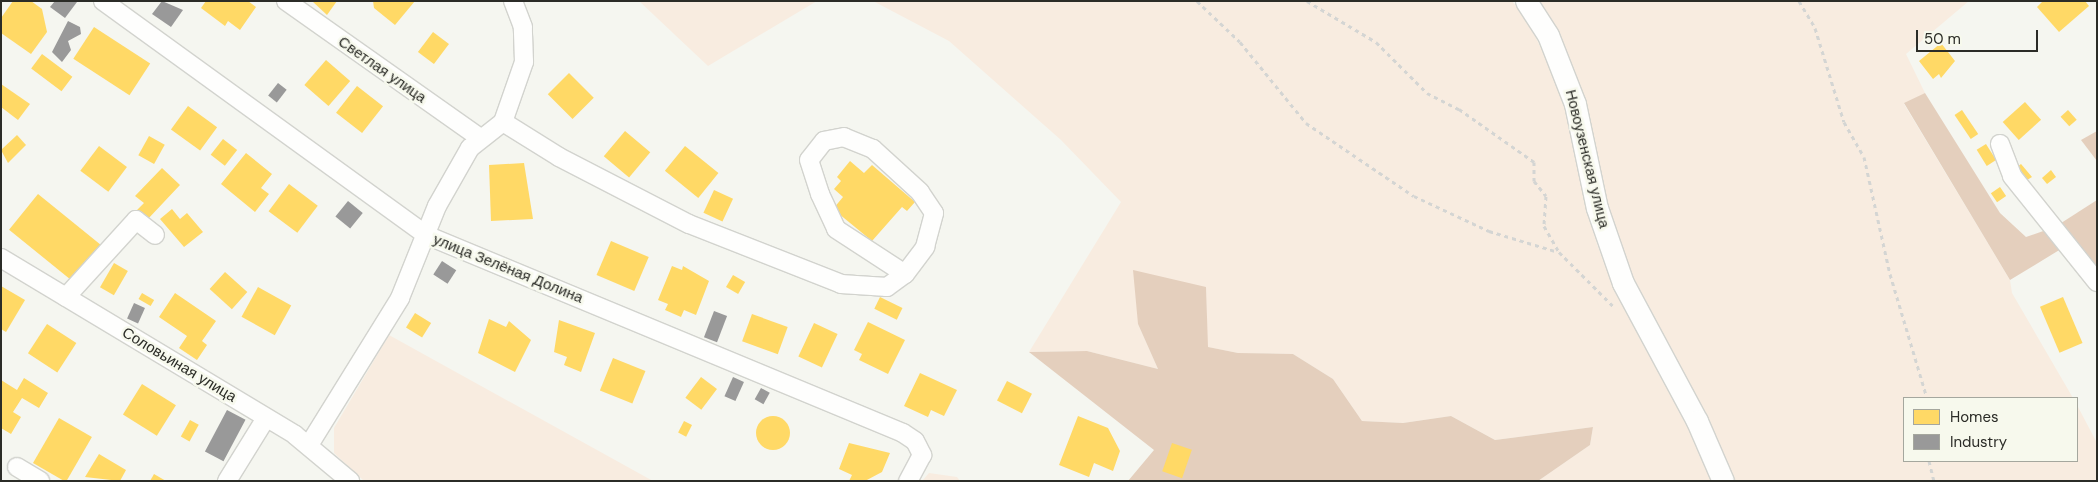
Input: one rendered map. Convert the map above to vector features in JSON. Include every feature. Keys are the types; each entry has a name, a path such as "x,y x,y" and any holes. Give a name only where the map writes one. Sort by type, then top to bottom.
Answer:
{"main road":[{"name":"Новоузенская улица","path":"1526,1 1548,36 1566,78 1597,208 1623,283 1697,421 1723,481"}],"street":[{"name":"улица Зелёная Долина","path":"103,1 426,235 903,433 916,441 922,455 908,481"},
{"name":"Светлая улица","path":"286,1 479,137"},
{"path":"309,445 400,298 437,206 479,137 504,122 524,62 523,27 513,1"},
{"path":"504,122 559,156 689,224 841,284 887,287 905,274 924,246 934,212 920,192 872,148 844,137 824,141 809,160 836,229 905,274"},
{"path":"2000,144 2012,176 2097,282"},
{"path":"66,296 136,220 155,235"},
{"name":"Соловьиная улица","path":"1,258 309,445 350,481"},
{"path":"227,481 266,418"},
{"path":"16,467 40,481"}],"path":[{"path":"1197,1 1240,42 1279,94 1313,128 1414,196 1489,231 1559,252"},
{"path":"1307,1 1376,42 1427,93 1459,109 1534,162 1534,181 1546,196 1544,226 1559,252 1616,309"},
{"path":"1799,1 1815,28 1844,122 1864,157 1890,274 1927,397"},
{"path":"1929,462 1934,481"}],"shaded area":[{"path":"639,1 817,1 708,66"},
{"path":"873,1 1512,1 1527,20 1561,88 1597,244 1614,288 1690,428 1713,481 1538,481 1590,445 1593,427 1495,440 1451,416 1403,423 1362,421 1333,379 1293,354 1238,353 1207,347 1206,287 1138,324 1158,369 1087,351 1029,352 1121,202 1061,140 949,41"},
{"path":"1538,1 1969,1 1906,54 1925,93 1904,104 2010,280 2012,293 2072,397 1903,397 1903,462 2078,462 2078,407 2097,443 2097,481 1732,481 1631,282 1607,209 1585,104 1560,38"},
{"path":"1925,93 2000,213 2026,237 2049,229 2061,249 2010,280 1904,103"},
{"path":"2097,131 2097,161 2081,140"},
{"path":"2097,200 2097,272 2058,225"},
{"path":"1133,270 1206,287 1208,347 1238,353 1293,354 1333,379 1362,421 1403,423 1451,416 1495,440 1593,427 1590,445 1538,481 1128,481 1154,450 1029,352 1087,351 1158,369 1138,324"},
{"path":"389,335 653,481 364,481 334,453 334,428"},
{"path":"929,473 957,477 960,481 922,481"}],"building: Homes":[{"path":"13,1 31,1 42,9 47,32 31,54 1,33 1,18"},
{"path":"206,1 248,1 256,7 240,30 228,21 225,26 201,8"},
{"path":"312,1 337,1 327,15"},
{"path":"373,1 415,1 395,25 374,8"},
{"path":"2043,1 2085,1 2089,6 2059,32 2037,7"},
{"path":"94,27 150,63 129,95 73,59"},
{"path":"433,32 449,44 434,64 418,52"},
{"path":"1941,43 1955,61 1941,78 1939,74 1933,79 1919,61"},
{"path":"42,54 72,77 62,91 31,68"},
{"path":"326,60 350,81 329,106 304,85"},
{"path":"569,73 594,98 573,119 548,94"},
{"path":"1,84 30,104 18,120 1,107"},
{"path":"357,86 383,106 362,133 336,113"},
{"path":"2025,102 2041,120 2019,140 2003,122"},
{"path":"188,106 217,127 200,151 171,129"},
{"path":"1962,110 1978,134 1971,139 1955,115"},
{"path":"2068,110 2077,120 2069,126 2061,117"},
{"path":"625,131 650,152 629,177 604,156"},
{"path":"17,135 26,145 8,163 1,150"},
{"path":"149,136 165,145 154,164 138,155"},
{"path":"223,139 237,150 225,166 211,155"},
{"path":"1986,144 1996,160 1987,166 1977,150"},
{"path":"99,146 127,167 108,192 80,171"},
{"path":"685,146 718,173 698,198 665,171"},
{"path":"246,153 272,174 261,188 269,194 255,212 221,184"},
{"path":"850,161 864,173 872,165 915,202 907,211 902,207 872,241 833,209 843,197 834,189 841,181 837,177"},
{"path":"524,163 533,219 491,221 489,165"},
{"path":"2021,164 2032,177 2027,180 2017,167"},
{"path":"162,168 180,185 147,220 137,210 144,203 135,196"},
{"path":"2051,170 2056,177 2047,184 2042,178"},
{"path":"289,184 318,206 297,233 269,211"},
{"path":"2000,187 2006,196 1997,202 1991,193"},
{"path":"714,190 733,199 722,222 703,213"},
{"path":"38,194 101,245 72,281 9,230"},
{"path":"172,209 180,219 187,213 203,232 184,247 160,219"},
{"path":"611,241 649,257 634,291 597,275"},
{"path":"114,263 128,271 114,295 100,287"},
{"path":"672,266 682,270 683,266 709,281 696,315 684,310 681,317 665,310 668,304 658,300"},
{"path":"225,272 247,292 232,309 210,289"},
{"path":"733,275 745,282 738,294 726,287"},
{"path":"1,286 25,300 6,332 1,329"},
{"path":"258,287 291,305 275,335 242,317"},
{"path":"142,293 154,300 151,306 138,299"},
{"path":"175,293 216,321 202,341 207,345 197,360 179,348 187,336 159,317"},
{"path":"880,297 902,308 897,320 874,309"},
{"path":"2063,297 2083,343 2060,353 2040,307"},
{"path":"415,313 431,323 422,337 406,327"},
{"path":"752,314 788,327 778,354 742,341"},
{"path":"489,319 506,327 509,321 531,340 515,372 478,353"},
{"path":"559,320 595,333 581,372 564,365 567,357 554,352"},
{"path":"868,322 905,340 888,374 859,360 862,354 854,350"},
{"path":"814,323 838,334 822,368 798,357"},
{"path":"47,324 76,343 57,372 28,353"},
{"path":"613,358 645,371 632,404 600,390"},
{"path":"920,373 957,390 944,416 931,410 928,417 904,406"},
{"path":"701,377 717,389 701,410 685,398"},
{"path":"24,378 48,393 39,408 22,398 13,412 21,417 11,434 1,428 1,380 17,390"},
{"path":"1007,381 1032,394 1022,413 997,401"},
{"path":"142,384 176,405 157,436 123,415"},
{"path":"773,416 780,417 785,421 789,426 789,440 785,445 780,449 773,450 766,449 761,445 757,440 756,433 757,426 761,421 766,417"},
{"path":"1078,416 1108,428 1120,451 1113,471 1094,463 1089,477 1059,465"},
{"path":"59,418 92,437 67,481 33,463"},
{"path":"190,420 199,425 190,441 181,437"},
{"path":"684,421 692,425 686,437 678,433"},
{"path":"849,443 890,453 882,472 865,481 849,481 852,475 839,469"},
{"path":"1172,443 1192,450 1182,478 1162,471"},
{"path":"99,454 126,470 120,481 85,477"},
{"path":"154,474 166,481 150,481"}],"building: Industry":[{"path":"55,1 77,2 65,18 50,7"},
{"path":"162,1 183,10 171,27 152,14"},
{"path":"68,21 80,27 81,34 68,41 71,50 62,62 52,52"},
{"path":"278,83 287,90 277,102 268,96"},
{"path":"348,201 363,213 350,229 335,217"},
{"path":"442,261 456,270 448,284 433,274"},
{"path":"134,303 145,308 138,323 127,319"},
{"path":"714,311 727,316 717,342 704,337"},
{"path":"733,377 744,382 735,401 724,396"},
{"path":"761,388 770,393 763,404 755,399"},
{"path":"227,410 246,420 223,461 205,451"}]}
